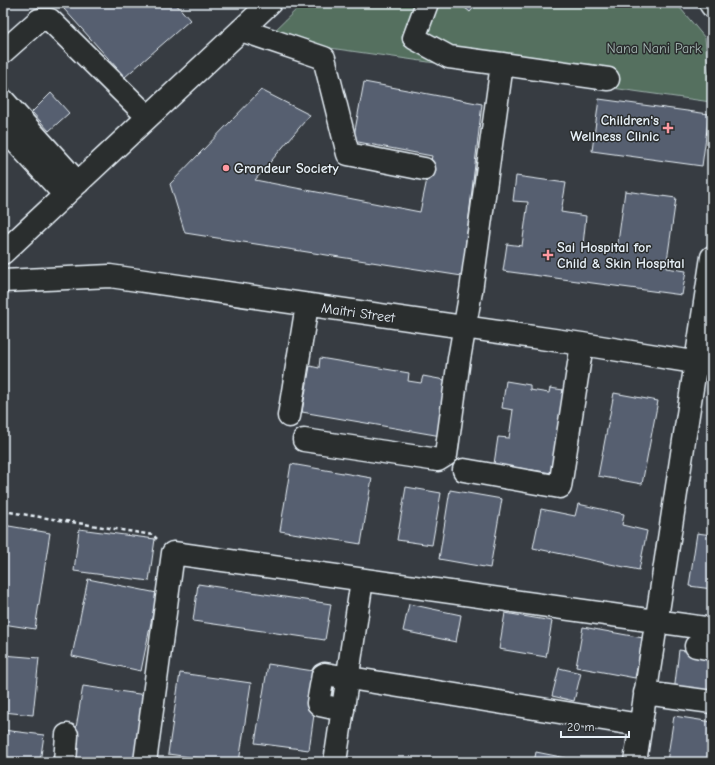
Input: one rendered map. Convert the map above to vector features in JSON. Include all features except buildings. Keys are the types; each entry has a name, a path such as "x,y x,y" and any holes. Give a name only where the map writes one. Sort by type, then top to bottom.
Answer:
{"street":[{"path":"3,253 270,3"},
{"path":"427,3 414,38 449,57 608,79"},
{"path":"3,52 39,20 50,20 148,117"},
{"path":"241,30 324,58 348,154 424,169"},
{"path":"304,440 438,460 446,455 471,291 502,64"},
{"path":"3,100 71,189"},
{"path":"3,128 71,189"},
{"path":"635,762 656,621 703,364 712,257"},
{"name":"Maitri Street","path":"3,281 110,276 582,344 703,364"},
{"path":"289,416 307,305"},
{"path":"464,470 560,487 582,344"},
{"path":"145,762 173,553 712,629"},
{"path":"335,762 362,580"},
{"path":"348,678 640,725"},
{"path":"645,693 712,702"},
{"path":"65,762 67,735"}],"path":[{"path":"3,511 153,535 173,553"}],"green space":[{"name":"Nana Nani Park","path":"303,3 676,3 705,38 711,102 266,39"}],"place":[{"name":"Children's Wellness Clinic","path":"668,128"},
{"name":"Grandeur Society","path":"226,168"},
{"name":"Sai Hospital for Child & Skin Hospital","path":"548,255"}]}
